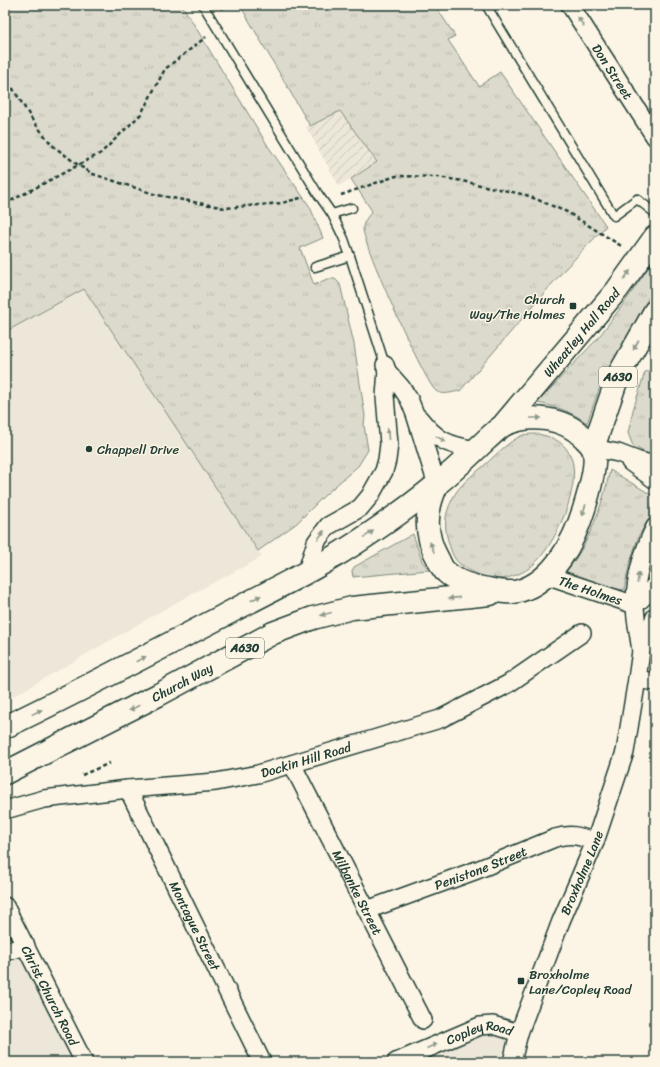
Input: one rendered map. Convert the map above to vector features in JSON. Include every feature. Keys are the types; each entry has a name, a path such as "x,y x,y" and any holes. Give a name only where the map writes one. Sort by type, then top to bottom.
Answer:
{"highway":[{"name":"Wheatley Hall Road","path":"504,424 526,418 544,418 574,429 586,439 592,448 594,455 590,491 581,518 567,548 546,575 534,584 518,591 507,592 480,588 460,581 444,571 428,536 427,516 431,498 437,485 504,424 617,290 655,238"},
{"name":"Wheatley Hall Road","path":"592,448 618,376 655,311"},
{"path":"5,727 69,696 307,571 365,537 437,485"},
{"name":"Church Way","path":"5,773 158,695 273,633 306,620 352,608 507,592"}],"street":[{"name":"Don Street","path":"570,5 651,127"},
{"path":"386,368 405,393 415,414 437,485"},
{"path":"307,571 316,542 328,526 360,508 370,496 384,471 389,444 385,396 386,368"},
{"path":"415,414 429,431 440,439 451,445 476,450"},
{"path":"592,448 618,453 655,465"},
{"path":"618,453 655,480"},
{"name":"The Holmes","path":"638,679 640,650 635,605 640,563 655,527"},
{"name":"The Holmes","path":"546,575 635,605"},
{"name":"The Holmes","path":"635,605 655,585"},
{"name":"The Holmes","path":"640,650 655,617"},
{"name":"Dockin Hill Road","path":"5,810 44,799 128,788 216,782 258,774 440,719 508,684 582,633"},
{"path":"638,679 655,682"},
{"name":"Broxholme Lane","path":"512,1062 519,1033 562,921 595,842 625,752 638,679"},
{"name":"Milbanke Street","path":"292,764 423,1020"},
{"name":"Montague Street","path":"128,788 262,1062"},
{"name":"Penistone Street","path":"367,910 477,870 555,838 568,835 595,842"},
{"name":"Christ Church Road","path":"5,906 26,946 79,1060"},
{"path":"5,952 26,946"},
{"name":"Copley Road","path":"396,1062 480,1026 493,1025 519,1033"}],"lane":[{"path":"203,5 318,194 332,214 350,256 386,368"},
{"path":"486,5 614,216 637,199 655,213"},
{"path":"332,214 352,208"},
{"path":"314,267 350,256"}],"path":[{"path":"5,204 100,153 141,114 165,69 217,29"},
{"path":"5,76 33,121 52,145 78,165 93,174 156,195 225,208 282,203 318,194"},
{"path":"324,203 351,191 396,176 438,177 462,181 526,195 567,212 640,258"}],"shaded area":[{"path":"340,111 377,162 339,186 306,127"},
{"name":"Chappell Drive","path":"84,289 262,557 177,602 5,701 5,332"},
{"path":"5,906 84,1062 5,1062"},
{"path":"480,1026 519,1033 515,1062 396,1062"}],"green space":[{"path":"5,5 182,5 268,146 310,207 323,238 300,248 314,285 327,279 335,279 340,284 354,344 365,416 364,425 368,450 358,466 326,494 297,523 258,551 84,289 5,332"},
{"path":"240,5 435,5 455,36 448,40 479,86 500,72 606,226 564,270 460,391 442,393 436,391 430,383 420,365 373,260 363,229 366,219 372,211 351,179 377,162 340,111 310,126"},
{"path":"655,258 655,286 602,381 587,423 564,410 537,403 598,338"},
{"path":"655,367 655,458 633,446 628,433 633,410 645,372 654,370"},
{"path":"538,434 558,441 562,444 571,457 573,483 570,498 559,528 543,554 526,570 514,576 500,579 488,578 477,574 459,563 452,552 447,538 446,527 446,516 449,506 456,492 464,483 506,446 523,435"},
{"path":"610,470 655,497 655,503 651,513 636,544 624,590 604,587 564,574 581,551 599,512"},
{"path":"413,534 422,561 429,570 353,577 352,571 354,567"}],"place":[{"name":"Church Way/The Holmes","path":"573,306"},
{"name":"Chappell Drive","path":"89,449"},
{"name":"Broxholme Lane/Copley Road","path":"521,981"}]}
